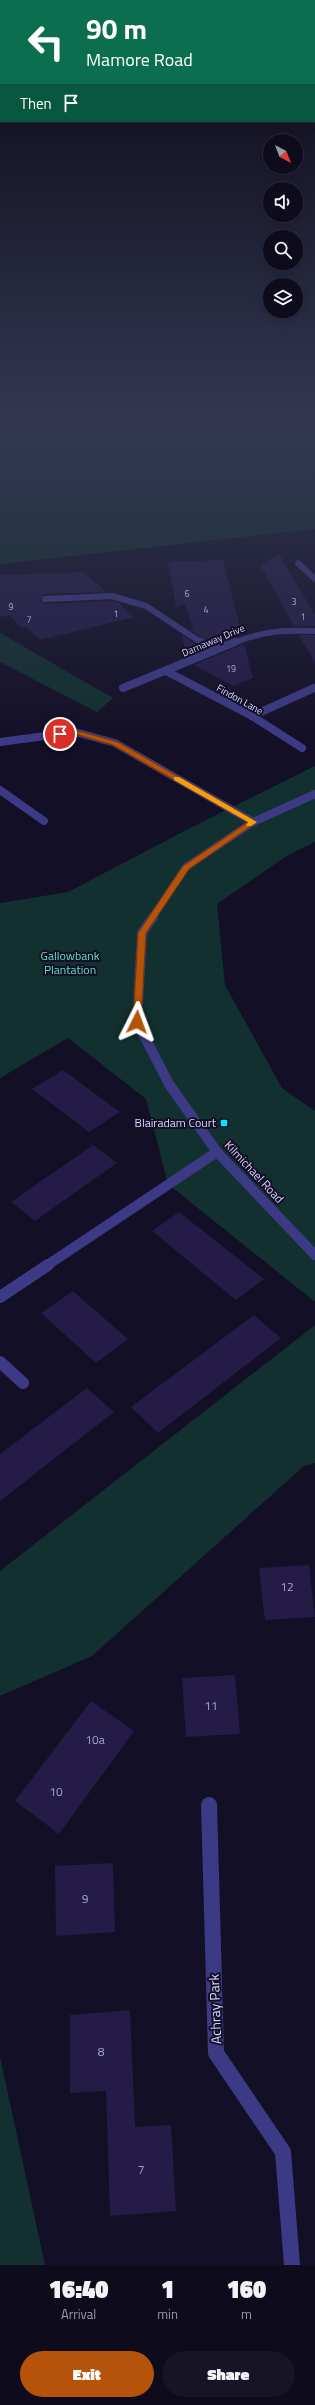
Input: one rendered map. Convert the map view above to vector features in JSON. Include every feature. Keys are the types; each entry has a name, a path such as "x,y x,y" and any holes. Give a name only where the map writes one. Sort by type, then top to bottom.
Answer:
{"street":[{"path":"298,564 315,579"},
{"path":"45,599 112,596 146,606 214,651"},
{"name":"Darnaway Drive","path":"123,688 258,633 285,630 315,631"},
{"name":"Findon Lane","path":"166,671 252,716 302,748"},
{"path":"252,716 314,688"},
{"path":"0,742 75,732 115,743 253,822"},
{"path":"0,790 44,820"},
{"name":"Kilmichael Road","path":"315,794 253,822 186,867 142,933 137,1022 169,1084 217,1152 315,1255"},
{"path":"0,1297 217,1152"},
{"path":"0,1362 22,1383"},
{"name":"Achray Park","path":"209,1805 216,2053 283,2152 292,2265"}],"green space":[{"path":"0,532 291,532 0,564"},
{"path":"0,633 113,698 97,712 0,662"},
{"name":"Gallowbank Plantation","path":"315,766 315,842 288,855 217,904 225,985 282,1088 315,1111 315,1302 168,1184 146,1099 68,1038 0,1078 0,903 68,892 194,826"},
{"path":"315,1325 315,1463 304,1466 92,1656 0,1696 0,1571"},
{"path":"0,2057 45,2265 0,2265"}],"building":[{"path":"279,554 315,615 315,626 294,626 260,565"},
{"path":"223,560 242,635 214,645 190,630 193,629 185,604 176,607 168,562"},
{"path":"84,572 106,592 45,594 41,597 41,602 45,604 118,602 134,617 40,640 26,627 22,628 9,615 0,617 0,575"},
{"path":"182,635 197,645 203,650 186,656"},
{"path":"299,635 315,635 315,663"},
{"path":"244,644 253,678 233,686 194,665"},
{"path":"63,1070 120,1112 89,1132 32,1089"},
{"path":"93,1145 117,1163 35,1221 11,1202"},
{"path":"179,1212 264,1279 236,1300 152,1231"},
{"path":"73,1291 128,1339 96,1363 41,1313"},
{"path":"254,1315 281,1338 158,1433 131,1407"},
{"path":"87,1388 114,1412 0,1501 0,1454"},
{"path":"309,1565 315,1617 265,1620 259,1568"},
{"path":"235,1675 240,1734 186,1737 182,1678"},
{"path":"91,1701 134,1731 59,1834 15,1801"},
{"path":"113,1863 115,1932 56,1936 55,1866"},
{"path":"130,2010 135,2127 171,2125 176,2211 110,2216 106,2091 70,2093 70,2015"}],"slow traffic":[{"path":"177,778 253,822 249,825"}],"place":[{"name":"Blairadam Court","path":"224,1123"}],"route":[{"path":"60,734 75,732 115,743 253,822 186,867 142,933 137,1022"}]}
